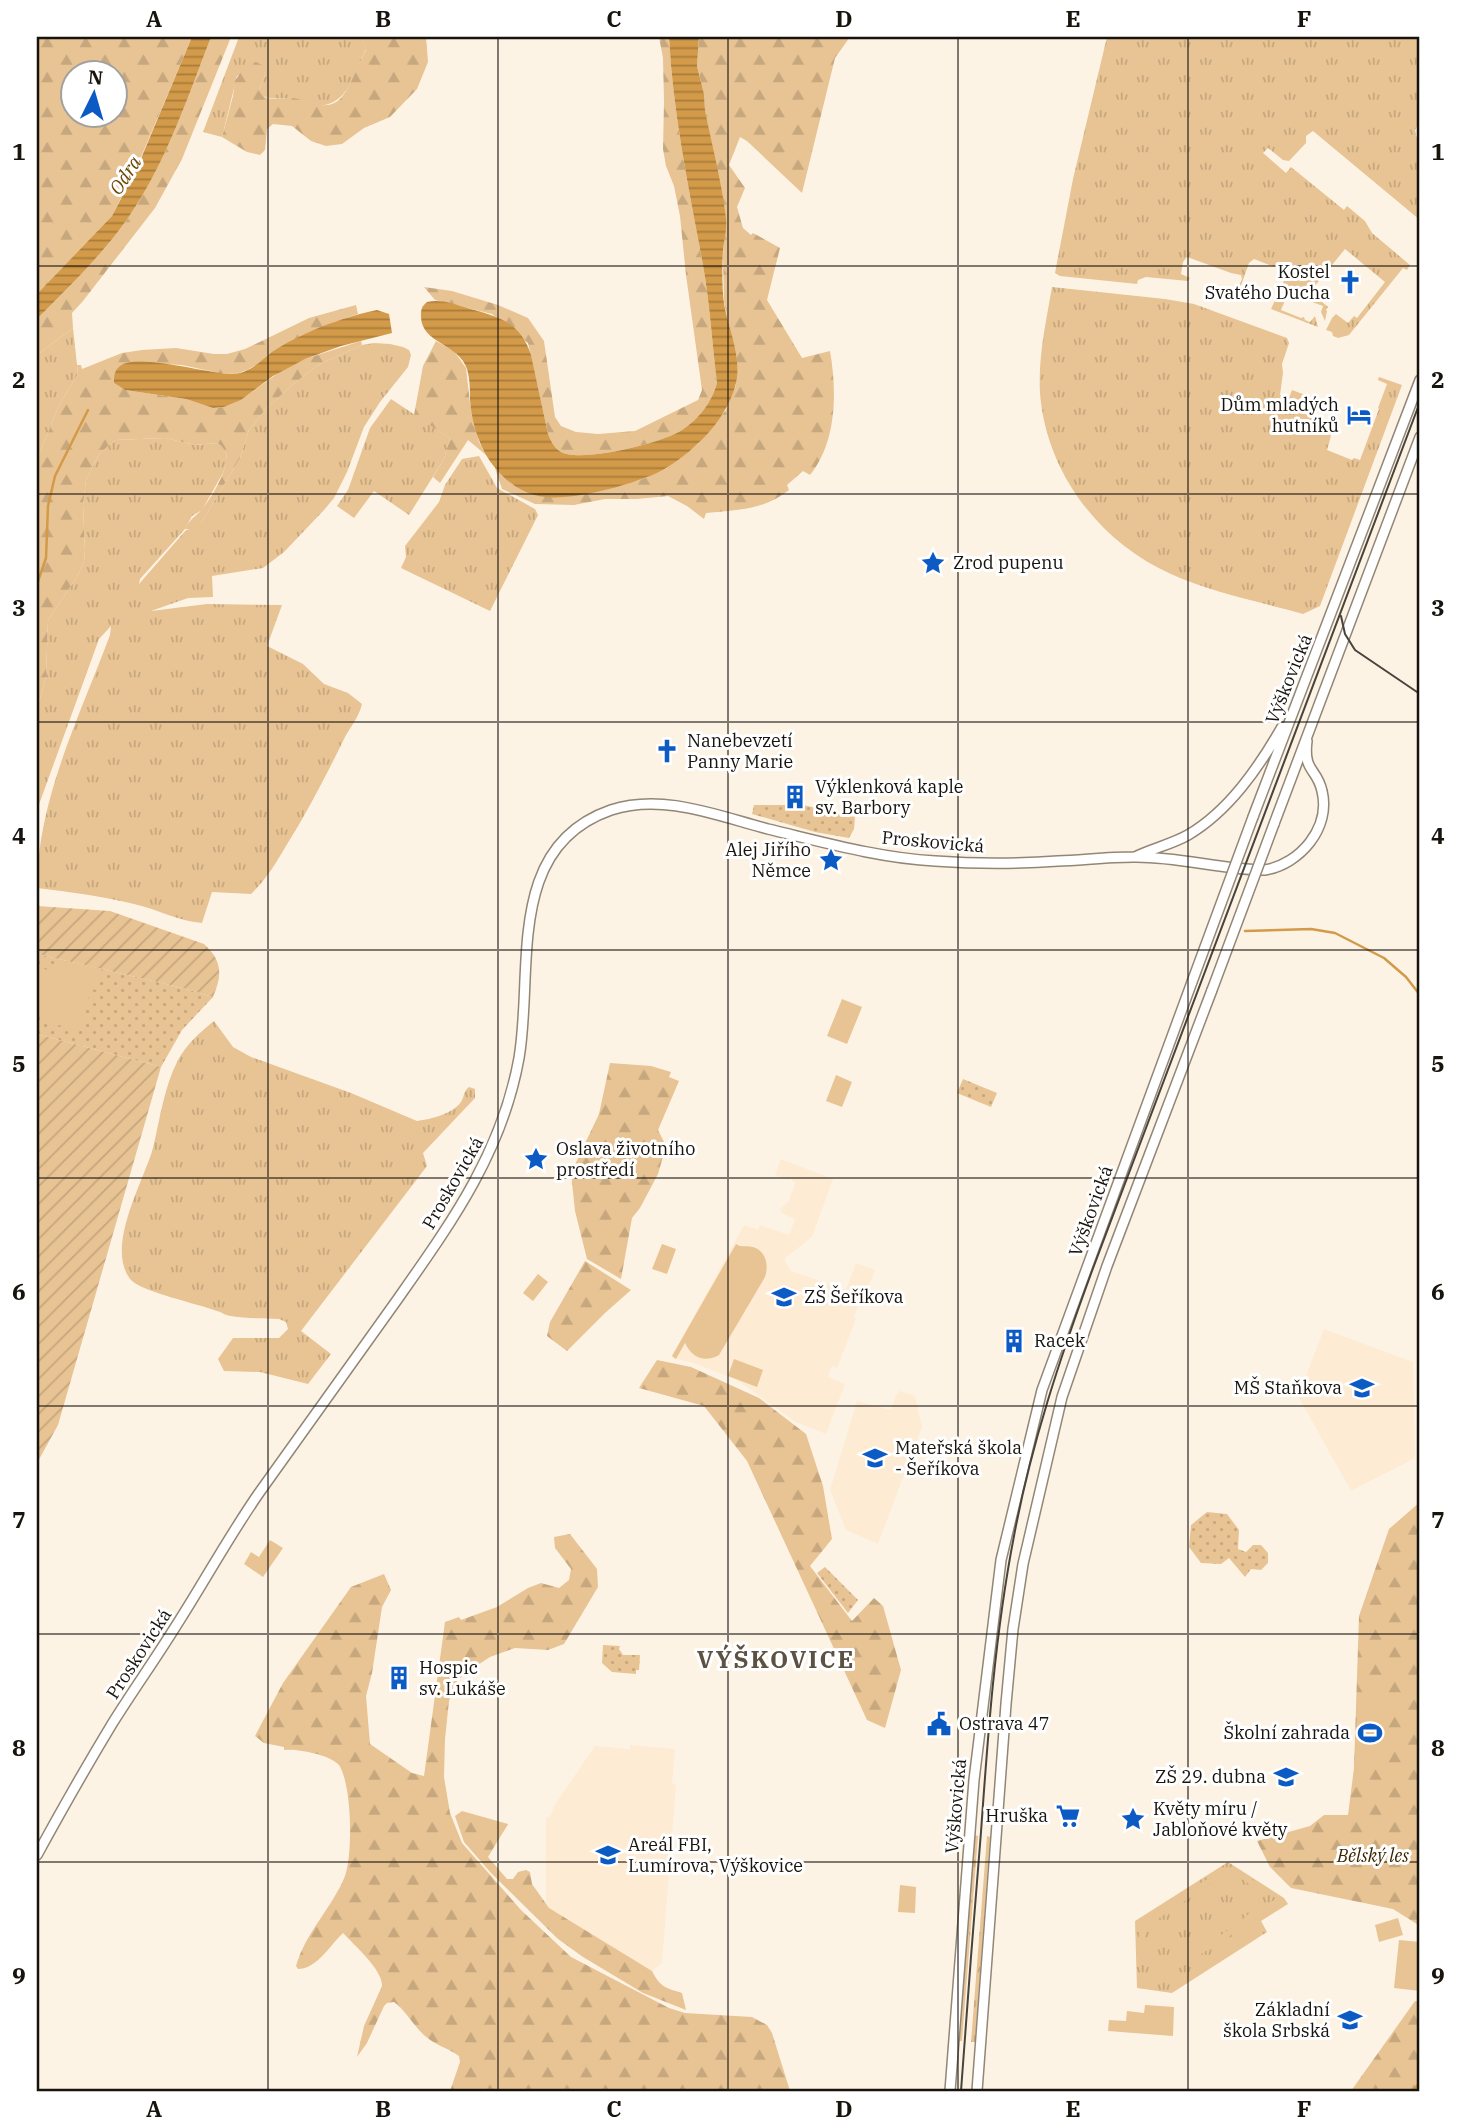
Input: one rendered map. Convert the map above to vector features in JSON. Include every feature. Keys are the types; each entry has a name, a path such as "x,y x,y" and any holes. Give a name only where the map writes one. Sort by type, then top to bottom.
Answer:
{"street":[{"name":"Výškovická","path":"950,2091 974,1780 1001,1560 1042,1390 1297,699 1420,380"},
{"name":"Výškovická","path":"977,2091 1013,1629 1023,1564 1066,1386 1107,1266 1420,437"},
{"path":"1136,857 1188,835 1216,814 1255,768 1297,699"},
{"path":"1136,857 1259,870 1273,869 1288,863 1306,848 1320,823 1323,795 1306,757 1307,741"},
{"path":"1288,787 1298,772 1312,773"},
{"name":"Proskovická","path":"37,1856 111,1727 257,1496 435,1246 467,1197 487,1159 507,1107 519,1054 526,991 528,930 535,889 552,853 567,837 613,809 659,804 701,811 863,851 932,861 1025,863 1136,857"}],"shaded area":[{"path":"192,37 211,37 175,130 154,175 128,218 107,245 37,319 37,294 112,216 137,168"},
{"path":"669,37 699,37 697,66 726,219 723,291 736,356 735,387 717,423 699,443 679,460 657,473 626,484 573,496 545,497 531,494 506,479 485,454 473,418 467,369 463,360 427,332 422,325 422,309 427,302 450,303 496,317 520,334 531,355 548,434 561,452 586,455 641,446 682,430 699,415 712,397 717,383 705,280 678,123"},
{"path":"377,310 389,314 392,333 341,346 305,359 273,376 241,400 224,407 213,408 186,399 125,390 114,383 118,368 126,363 156,363 224,374 240,373 305,334"},
{"name":"ZŠ Šeříkova","path":"781,1159 833,1179 812,1237 784,1259 791,1271 846,1290 856,1263 875,1270 861,1305 858,1305 854,1317 856,1319 837,1368 832,1366 828,1377 845,1384 826,1434 796,1422 737,1380 694,1363 671,1358 744,1225 758,1230 760,1225 789,1235 795,1219 779,1210 789,1201 795,1183 790,1177 788,1180 775,1175"},
{"path":"1324,1329 1413,1362 1415,1458 1351,1491 1298,1396"},
{"name":"Mateřská škola - Šeříkova","path":"900,1391 915,1396 922,1427 878,1544 846,1530 830,1490 857,1401 891,1410"},
{"name":"Areál FBI, Lumírova, Výškovice","path":"630,1745 675,1749 672,1784 676,1784 662,1963 652,1971 549,1908 546,1902 546,1818 551,1815 554,1806 595,1746 630,1749"}],"green space":[{"path":"37,37 192,37 138,164 112,216 37,294"},
{"path":"211,37 231,37 182,159 155,208 72,313 73,328 37,355 37,319 107,245 141,197 175,130"},
{"path":"239,37 362,37 366,49 348,87 335,101 326,105 261,95 259,90 265,76 263,66 237,76 222,137 203,132"},
{"path":"362,37 426,37 428,62 417,89 390,117 364,128 342,144 326,146 311,141 292,126 273,124 267,129 265,150 260,155 247,152 222,137 235,81 246,64 256,62 264,66 265,76 259,90 265,97 293,98 329,105 340,99 354,76 366,50"},
{"path":"659,37 669,37 678,123 705,280 717,383 712,397 699,415 688,426 672,435 622,450 571,455 556,448 548,434 528,343 492,314 435,300 424,287 452,291 498,305 528,318 544,341 555,417 561,426 576,432 598,434 635,431 698,400 702,390 680,216 663,149 663,58"},
{"path":"699,37 850,37 835,58 802,193 740,137 729,165 745,188 737,207 743,228 751,235 753,233 780,248 767,300 802,358 830,351 834,399 830,432 825,447 810,475 803,471 787,485 789,490 780,497 750,508 706,513 704,519 668,496 605,499 574,505 535,504 502,489 495,468 513,485 619,486 645,478 667,468 698,444 726,410 736,385 737,363 724,302 723,255 726,222 697,66"},
{"path":"1107,37 1420,37 1420,122 1415,130 1420,140 1420,220 1313,131 1306,136 1306,143 1289,161 1283,160 1268,148 1263,153 1286,173 1291,167 1344,210 1347,206 1365,221 1372,233 1410,265 1407,270 1403,268 1349,335 1338,338 1326,330 1332,318 1336,314 1348,323 1354,316 1357,318 1385,282 1345,249 1310,292 1328,307 1325,321 1321,312 1323,306 1288,293 1281,310 1304,317 1310,322 1315,316 1318,327 1271,309 1288,272 1254,259 1249,263 1238,294 1235,293 1242,279 1241,275 1187,257 1183,262 1181,274 1190,278 1188,281 1146,277 1138,280 1137,284 1060,276 1055,273 1073,179"},
{"path":"1052,287 1194,304 1287,338 1289,343 1282,364 1280,395 1289,398 1292,390 1308,396 1302,412 1324,420 1331,427 1327,450 1352,460 1360,460 1379,409 1387,384 1378,380 1379,377 1402,385 1320,606 1303,614 1186,580 1145,560 1099,523 1065,477 1044,422 1040,366"},
{"path":"356,305 358,314 334,322 236,374 182,365 148,363 114,383 125,390 186,399 213,408 224,407 241,400 288,366 361,341 362,345 318,365 266,409 249,430 240,458 203,520 194,529 185,529 216,489 226,464 221,446 217,443 195,445 165,438 115,440 99,454 86,480 83,505 84,562 48,620 46,677 37,710 37,460 59,405 78,374 77,365 81,365 82,369 122,353 142,350 176,348 227,354 245,349 309,318"},
{"path":"73,328 78,374 59,405 37,460 37,355"},
{"path":"436,341 454,351 466,368 470,403 479,442 486,455 468,440 440,483 433,477 444,459 450,438 414,415 423,366"},
{"path":"390,344 409,350 411,355 408,367 364,427 334,498 284,552 263,568 212,576 213,597 188,598 151,611 207,604 282,605 267,646 303,664 324,684 348,693 362,704 317,792 278,859 251,894 212,892 202,923 122,901 37,888 39,855 52,791 110,635 111,626 99,639 37,810 37,710 46,677 48,620 84,562 83,505 86,480 99,454 115,440 165,438 195,445 217,443 225,449 227,461 223,473 202,510 192,516 185,529 140,579 139,584 186,530 194,528 203,520 240,458 249,430 266,409 318,365 362,345"},
{"path":"391,399 450,438 444,459 409,515 374,491 354,518 337,506 348,490 370,428"},
{"path":"479,456 497,488 535,509 538,515 490,611 401,568 406,557 405,546 439,502 445,485 462,459"},
{"path":"754,805 803,805 855,817 854,829 849,838 815,832 752,814"},
{"path":"37,906 110,911 204,944 218,963 218,982 213,997 37,954"},
{"path":"37,954 213,997 182,1030 161,1067 37,1034"},
{"path":"61,960 102,969 97,990 91,989 80,1031 43,1021 44,1015 37,1013 37,967 56,972 55,979"},
{"path":"842,999 862,1007 847,1044 827,1036"},
{"path":"214,1021 233,1047 251,1057 351,1093 417,1121 447,1113 461,1102 469,1087 475,1089 475,1098 423,1153 427,1166 301,1331 331,1354 308,1384 260,1372 224,1371 218,1359 233,1338 279,1338 288,1329 286,1322 279,1319 229,1316 158,1293 131,1280 124,1266 122,1251 128,1214 153,1148 169,1081 185,1049"},
{"path":"37,1034 161,1067 58,1425 37,1463"},
{"path":"610,1063 651,1066 671,1072 669,1077 679,1081 658,1130 666,1146 658,1174 632,1218 621,1279 587,1259 575,1211 571,1173 599,1114"},
{"path":"836,1075 852,1082 842,1107 826,1101"},
{"path":"963,1079 997,1093 991,1107 957,1093"},
{"path":"662,1244 676,1249 667,1274 652,1269"},
{"path":"736,1244 753,1247 764,1255 767,1268 765,1277 719,1355 709,1359 699,1358 685,1343 676,1359 672,1356"},
{"path":"585,1261 631,1290 567,1351 547,1336 550,1322"},
{"path":"538,1274 548,1282 533,1301 523,1293"},
{"path":"734,1359 763,1370 757,1387 728,1376"},
{"path":"657,1360 691,1367 759,1398 806,1434 823,1486 832,1539 810,1566 852,1621 874,1598 883,1606 901,1670 885,1728 867,1720 747,1461 704,1406 639,1388"},
{"name":"Bělský les","path":"1420,1502 1420,1926 1393,1909 1291,1888 1270,1867 1257,1841 1310,1826 1324,1815 1348,1815 1354,1768 1359,1616 1389,1529"},
{"path":"1207,1512 1227,1514 1239,1530 1238,1549 1246,1552 1253,1545 1261,1545 1268,1553 1268,1563 1261,1570 1251,1569 1245,1577 1229,1558 1221,1564 1201,1563 1189,1547 1191,1525"},
{"path":"570,1534 597,1569 598,1587 564,1644 548,1650 515,1648 490,1657 464,1674 454,1685 449,1701 445,1739 444,1777 450,1813 462,1843 521,1910 571,1957 669,2008 685,2013 752,2017 767,2025 790,2091 450,2091 460,2062 459,2056 425,2036 394,2002 384,2006 367,2043 357,2057 364,2026 382,1986 373,1965 343,1933 311,1965 298,1969 296,1966 300,1954 345,1876 350,1820 347,1788 335,1761 313,1753 284,1750 284,1747 264,1743 255,1736 283,1683 351,1587 384,1574 391,1590 382,1607 366,1696 370,1744 412,1773 424,1776 445,1622 459,1617 461,1620 497,1607 541,1583 559,1588 569,1580 571,1569 555,1548 554,1537"},
{"path":"270,1540 283,1548 263,1577 244,1564 251,1552 259,1557"},
{"path":"825,1567 858,1600 848,1613 817,1573"},
{"path":"603,1645 620,1646 623,1655 640,1655 639,1670 636,1670 636,1674 612,1672 602,1663"},
{"name":"Školní zahrada","path":"1358,1697 1385,1699 1381,1769 1354,1768"},
{"path":"462,1811 508,1824 488,1857 507,1879 513,1879 518,1872 530,1872 532,1884 549,1908 652,1971 664,1986 682,1993 686,2010 643,1993 558,1939 491,1873 464,1842 455,1816"},
{"path":"975,1835 978,1836 962,2041 959,2041"},
{"path":"987,1836 990,1837 975,2042 971,2042"},
{"path":"1228,1862 1284,1898 1288,1904 1261,1921 1267,1932 1172,1993 1137,1988 1135,1921"},
{"path":"1231,1869 1251,1877 1258,1888 1259,1909 1279,1897 1283,1902 1159,1981 1156,1976 1165,1970 1148,1961 1140,1947 1139,1938 1145,1922 1215,1874","holes":["1231,1875 1243,1879 1254,1892 1254,1904 1248,1915 1177,1962 1163,1963 1150,1955 1145,1938 1152,1923 1218,1879"]},
{"path":"900,1885 916,1887 915,1913 898,1912"},
{"path":"1398,1918 1403,1935 1379,1942 1375,1925"},
{"path":"1399,1940 1420,1942 1420,1991 1394,1988"},
{"path":"1415,2001 1420,2002 1420,2091 1351,2091"},
{"path":"1145,2005 1174,2007 1173,2036 1108,2031 1109,2020 1126,2021 1127,2011 1144,2013"}],"waterway":[{"path":"37,584 46,558 48,506 55,476 88,410"},
{"path":"1245,931 1311,929 1335,933 1384,958 1406,977 1420,995"},
{"path":"1412,2091 1420,2083"}],"tram line":[{"path":"961,2091 997,1647 1014,1536 1038,1435 1092,1271 1420,402"},
{"path":"1341,616 1345,634 1355,650 1420,694"}],"place":[{"name":"Kostel Svatého Ducha","path":"1350,282"},
{"name":"Dům mladých hutníků","path":"1359,415"},
{"name":"Zrod pupenu","path":"933,563"},
{"name":"Nanebevzetí Panny Marie","path":"667,751"},
{"name":"Výklenková kaple sv. Barbory","path":"795,797"},
{"name":"Alej Jiřího Němce","path":"831,860"},
{"name":"Oslava životního prostředí","path":"536,1159"},
{"name":"ZŠ Šeříkova","path":"784,1297"},
{"name":"Racek","path":"1014,1341"},
{"name":"MŠ Staňkova","path":"1362,1388"},
{"name":"Mateřská škola - Šeříkova","path":"875,1458"},
{"name":"Hospic sv. Lukáše","path":"399,1678"},
{"name":"Ostrava 47","path":"939,1724"},
{"name":"Školní zahrada","path":"1370,1733"},
{"name":"ZŠ 29. dubna","path":"1286,1777"},
{"name":"Hruška","path":"1068,1816"},
{"name":"Květy míru / Jabloňové květy","path":"1133,1819"},
{"name":"Areál FBI, Lumírova, Výškovice","path":"608,1855"},
{"name":"Základní škola Srbská","path":"1350,2020"}],"district":[{"name":"VÝŠKOVICE","path":"776,1660"}],"water label":[{"name":"Odra","path":"125,175"}]}
